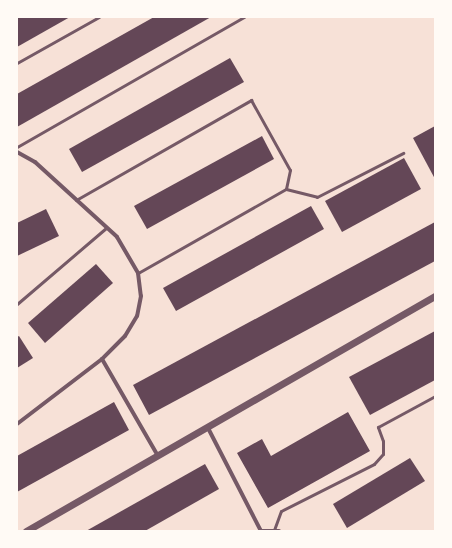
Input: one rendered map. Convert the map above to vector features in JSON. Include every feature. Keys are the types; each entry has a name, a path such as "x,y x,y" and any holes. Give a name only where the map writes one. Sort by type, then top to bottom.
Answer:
{"street":[{"path":"17,152 35,162 117,237 138,273 141,296 137,316 125,336 102,359 17,424"},
{"path":"26,531 158,457 435,296"},
{"path":"102,359 158,457"},
{"path":"208,428 261,531 279,531"}],"lane":[{"path":"17,63 99,17"},
{"path":"17,146 244,17"},
{"path":"76,200 251,100 290,170 286,189"},
{"path":"138,273 286,189 318,197 403,153"},
{"path":"17,304 106,228"},
{"path":"274,530 281,512 374,464 383,454 383,441 378,427 435,396"}],"building":[{"path":"17,17 70,17 17,47"},
{"path":"154,17 211,17 17,127 17,94"},
{"path":"230,58 244,82 82,172 69,149"},
{"path":"435,126 435,179 413,138"},
{"path":"262,136 274,159 147,229 134,206"},
{"path":"404,158 421,189 342,232 325,201"},
{"path":"311,206 324,229 176,311 163,288"},
{"path":"46,209 59,236 17,256 17,223"},
{"path":"435,222 435,261 149,415 133,385"},
{"path":"96,264 113,283 45,343 28,323"},
{"path":"435,331 435,380 370,415 349,377"},
{"path":"19,336 33,358 17,368 17,337"},
{"path":"114,402 129,430 17,492 17,456"},
{"path":"348,412 370,451 268,508 237,453 262,439 271,456"},
{"path":"410,458 425,481 347,528 333,504"},
{"path":"205,464 219,489 145,531 86,531"}]}
